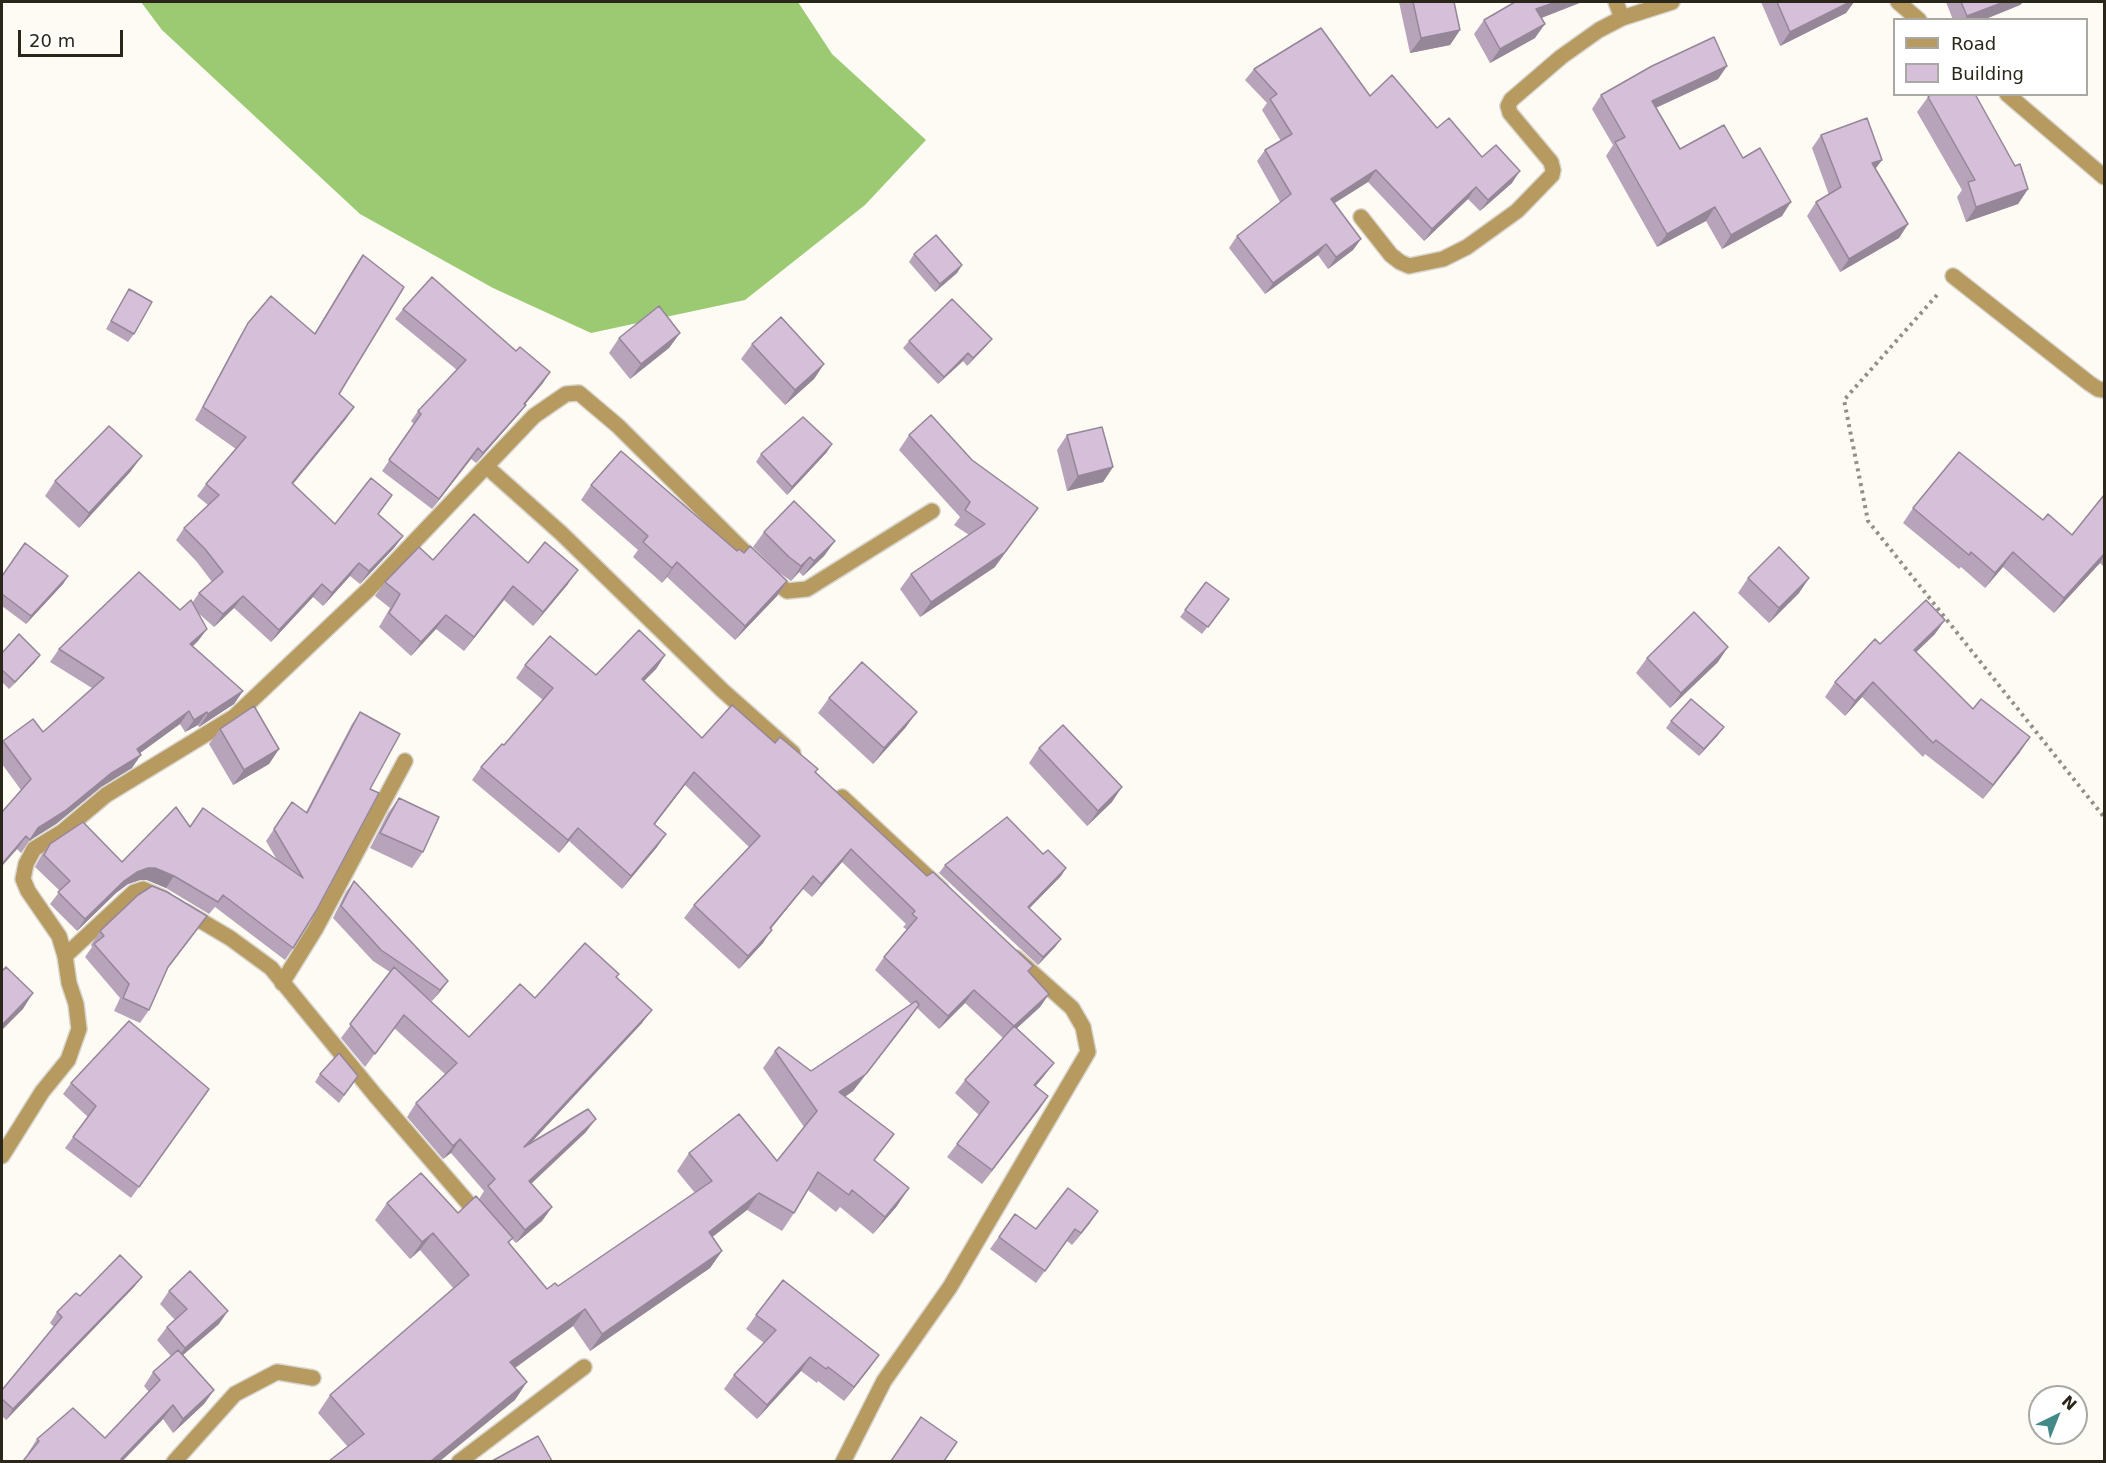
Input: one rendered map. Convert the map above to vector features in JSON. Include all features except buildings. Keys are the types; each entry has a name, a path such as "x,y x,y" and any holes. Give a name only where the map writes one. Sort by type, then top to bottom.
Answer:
{"street":[{"path":"1616,2 1622,18"},
{"path":"1361,217 1391,255 1409,266 1430,263 1455,254 1517,211 1552,175 1554,168 1510,113 1508,105 1511,100 1568,52 1622,18 1672,2"},
{"path":"1898,2 1917,18"},
{"path":"2009,96 2104,177"},
{"path":"1953,276 2089,383 2104,390"},
{"path":"2,1156 42,1092 68,1060 79,1029 76,1004 69,983 60,936 28,891 23,879 26,864 34,849 62,832 106,795 234,717 370,588 534,416 566,394 579,393 618,426 772,579 788,591 807,589 932,511"},
{"path":"487,467 561,532 722,690 807,766"},
{"path":"282,983 316,928 405,761"},
{"path":"833,789 951,898"},
{"path":"65,956 123,901 134,892 143,889 162,897 230,938 271,968 375,1095 490,1228"},
{"path":"843,1461 884,1381 950,1287 1088,1052 1083,1027 1072,1008 1001,945"},
{"path":"459,1461 584,1367"},
{"path":"174,1461 235,1394 277,1372 313,1378"}],"path":[{"path":"1953,276 1844,400 1868,521 2104,817"}],"green space":[{"path":"141,2 798,2 832,54 926,140 865,205 745,300 591,333 493,288 360,214 162,30"}]}
